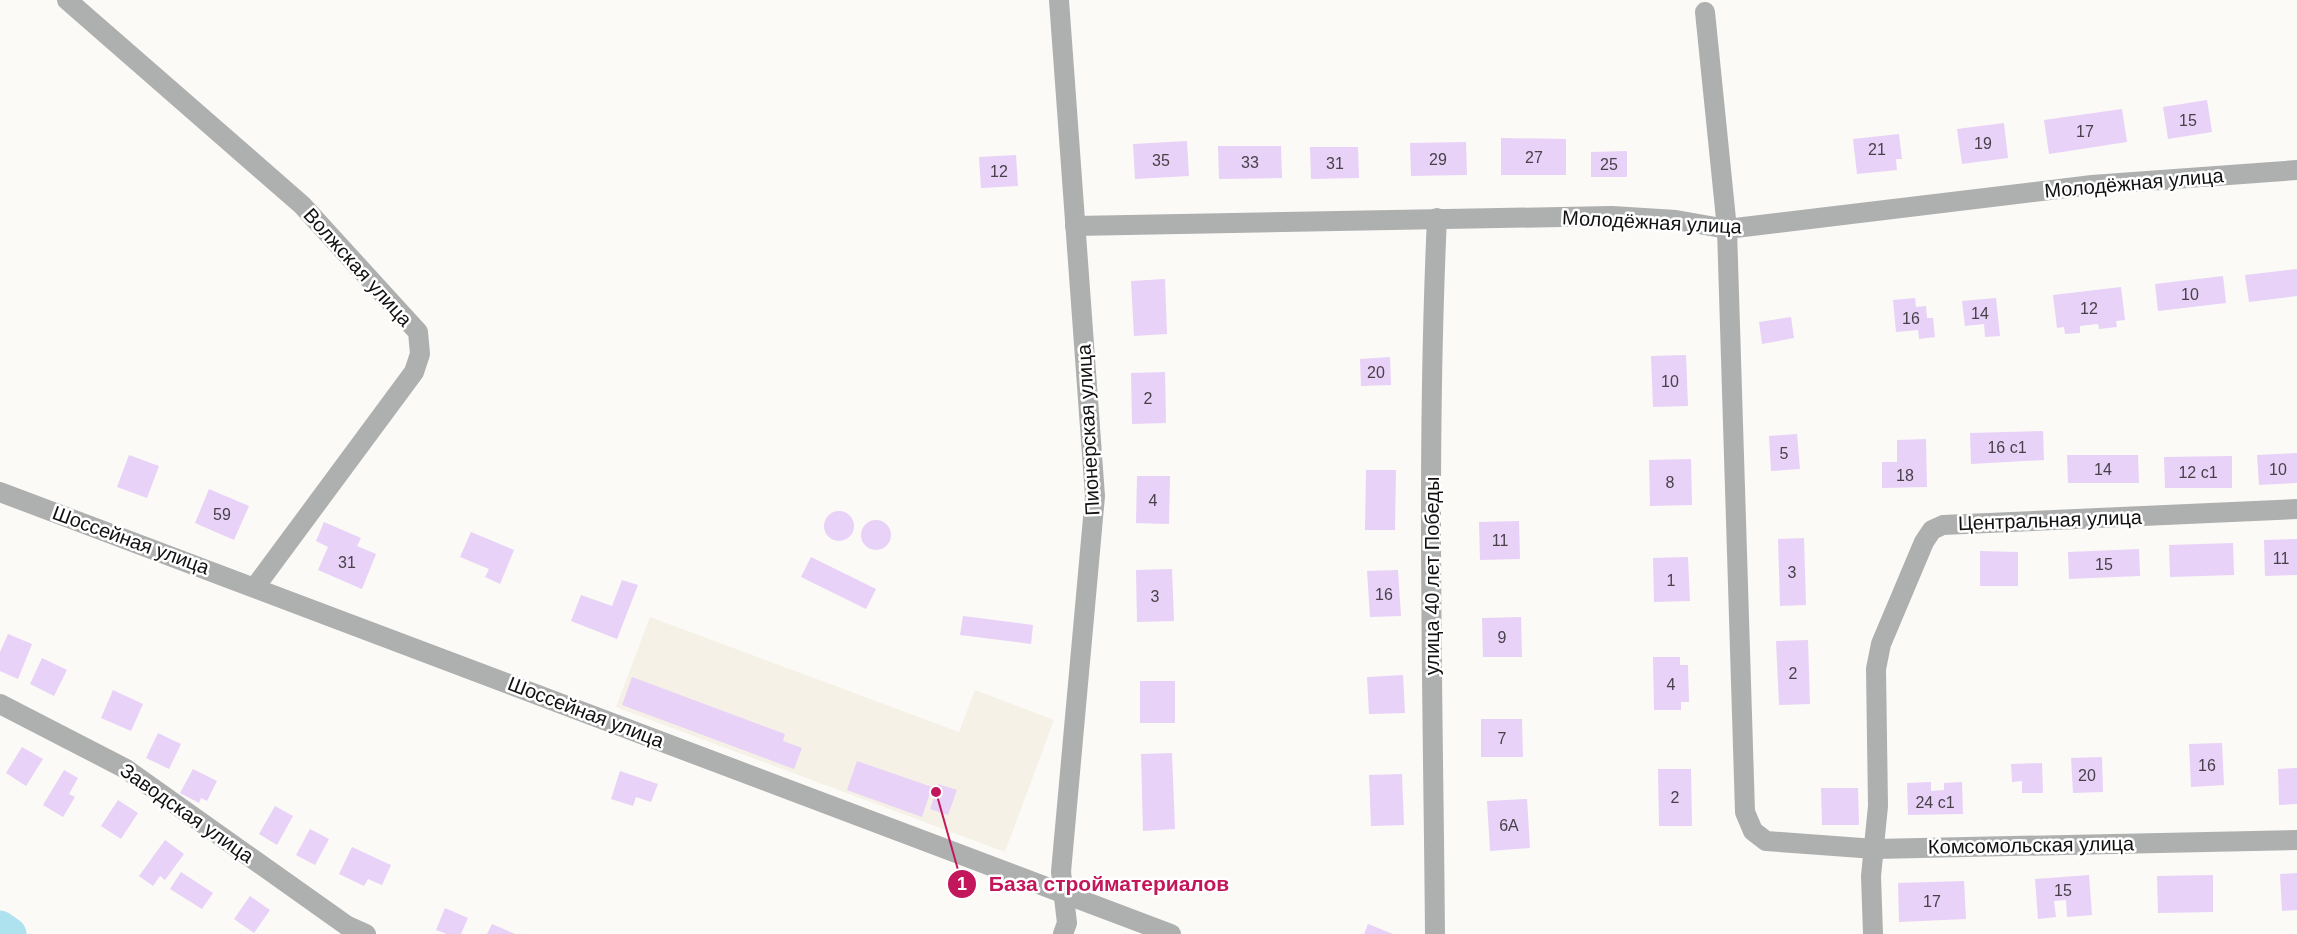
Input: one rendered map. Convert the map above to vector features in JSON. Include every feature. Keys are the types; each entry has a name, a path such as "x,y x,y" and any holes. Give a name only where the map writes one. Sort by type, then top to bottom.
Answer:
{"street":[{"name":"Волжская улица","path":"67,0 302,205 418,332 420,354 414,372 255,586"},
{"name":"Пионерская улица","path":"1059,0 1095,496 1061,872 1067,923 1063,934"},
{"path":"1706,12 1727,230"},
{"name":"Молодёжная улица","path":"1075,226 1612,216 1676,220 1727,230 2092,185 2297,170"},
{"name":"улица 40 лет Победы","path":"1435,934 1431,439 1432,321 1437,218"},
{"name":"Комсомольская улица","path":"1727,230 1745,812 1753,831 1766,841 1875,849 2297,840"},
{"name":"Шоссейная улица","path":"0,492 255,586 1171,934"},
{"name":"Центральная улица","path":"1873,934 1871,876 1878,806 1876,669 1881,644 1924,542 1932,530 1943,525 2297,509"},
{"name":"Заводская улица","path":"0,704 126,769 346,925 366,934"}],"shaded area":[{"path":"650,617 959,732 975,690 1054,720 1005,852 616,707"}],"building":[{"path":"2207,100 2212,132 2168,139 2163,107"},
{"path":"2122,109 2127,142 2049,154 2044,120"},
{"path":"2004,123 2008,158 1962,164 1957,129"},
{"path":"1899,134 1902,159 1896,159 1897,170 1857,174 1853,139"},
{"path":"1501,138 1566,139 1566,175 1501,175"},
{"path":"1187,141 1189,176 1135,179 1133,144"},
{"path":"1466,142 1467,175 1411,176 1410,143"},
{"path":"1218,146 1281,146 1282,178 1219,179"},
{"path":"1310,147 1358,147 1359,178 1311,179"},
{"path":"1627,151 1627,177 1591,177 1591,152"},
{"path":"1016,155 1018,186 981,188 979,157"},
{"path":"2297,269 2297,296 2249,302 2245,275"},
{"path":"2223,276 2226,303 2158,311 2155,284"},
{"path":"1165,279 1167,334 1134,336 1131,281"},
{"path":"2121,287 2125,320 2116,321 2117,327 2099,329 2098,324 2080,326 2080,333 2065,334 2064,327 2057,328 2053,295"},
{"path":"1915,298 1916,307 1926,306 1927,318 1933,318 1935,337 1919,339 1918,330 1896,332 1893,300"},
{"path":"1996,298 2000,336 1985,337 1984,324 1965,326 1962,301"},
{"path":"1791,317 1794,338 1762,344 1759,322"},
{"path":"1686,355 1688,406 1653,407 1651,356"},
{"path":"1390,357 1391,385 1361,386 1360,359"},
{"path":"1165,372 1166,423 1132,424 1131,373"},
{"path":"2043,431 2044,460 1971,464 1970,433"},
{"path":"1797,434 1800,469 1771,471 1769,436"},
{"path":"1926,439 1927,487 1882,488 1882,462 1897,462 1897,440"},
{"path":"2297,453 2297,483 2259,485 2257,455"},
{"path":"129,455 159,466 147,498 117,487"},
{"path":"2067,455 2138,455 2139,483 2068,483"},
{"path":"2232,456 2232,488 2165,488 2164,457"},
{"path":"1691,459 1692,505 1650,506 1649,460"},
{"path":"1366,470 1396,470 1395,530 1365,530"},
{"path":"1137,476 1170,476 1169,524 1136,523"},
{"path":"209,489 249,506 234,540 195,523"},
{"path":"839,511 850,515 854,526 850,537 839,541 828,537 824,526 828,515"},
{"path":"876,520 882,521 890,529 890,541 882,549 876,550 870,549 862,541 861,535 862,529 870,521"},
{"path":"1519,521 1520,559 1480,560 1479,522"},
{"path":"324,522 361,538 357,546 376,554 362,589 318,570 328,547 316,541"},
{"path":"471,532 514,550 500,584 485,577 489,569 460,557"},
{"path":"1804,538 1806,605 1780,606 1778,539"},
{"path":"2297,539 2297,575 2265,576 2264,540"},
{"path":"2233,543 2234,575 2170,577 2169,545"},
{"path":"2139,549 2140,576 2069,579 2068,552"},
{"path":"1980,551 2018,552 2018,586 1980,586"},
{"path":"811,557 876,589 866,609 801,577"},
{"path":"1688,557 1690,601 1654,602 1653,558"},
{"path":"1172,569 1174,621 1137,622 1136,570"},
{"path":"1398,570 1401,616 1370,617 1367,571"},
{"path":"622,580 638,585 617,639 571,621 581,595 612,606"},
{"path":"963,616 1033,625 1031,644 960,635"},
{"path":"1521,617 1522,657 1483,657 1482,618"},
{"path":"8,634 32,644 18,679 0,671 0,652"},
{"path":"1808,640 1810,704 1779,705 1776,641"},
{"path":"1653,657 1680,657 1680,665 1688,665 1689,702 1681,702 1681,710 1654,710"},
{"path":"42,658 67,670 54,696 30,684"},
{"path":"1403,675 1405,713 1369,714 1367,677"},
{"path":"632,677 785,734 783,741 802,748 794,769 622,705"},
{"path":"1140,681 1175,681 1175,723 1140,723"},
{"path":"113,690 143,704 131,731 101,718"},
{"path":"1481,719 1522,719 1523,757 1481,757"},
{"path":"158,733 181,744 169,769 146,758"},
{"path":"2222,743 2224,785 2191,787 2189,744"},
{"path":"22,747 43,759 26,786 6,773"},
{"path":"1172,753 1175,829 1143,831 1141,754"},
{"path":"2102,757 2103,792 2073,793 2071,758"},
{"path":"857,761 932,787 922,817 847,790"},
{"path":"2042,763 2043,793 2022,793 2022,781 2012,782 2011,764"},
{"path":"2297,768 2297,804 2279,805 2278,769"},
{"path":"193,769 217,781 207,801 201,798 199,803 180,793"},
{"path":"1658,769 1691,769 1692,826 1659,826"},
{"path":"64,770 78,778 69,794 75,797 63,817 43,805"},
{"path":"620,771 658,784 651,802 636,797 633,806 611,799"},
{"path":"1402,774 1404,825 1371,826 1369,775"},
{"path":"1931,782 1931,791 1944,790 1944,783 1962,782 1963,814 1908,815 1907,783"},
{"path":"938,784 957,790 948,815 930,809"},
{"path":"1821,788 1858,788 1859,825 1822,825"},
{"path":"1527,799 1530,848 1490,851 1487,801"},
{"path":"118,800 138,813 121,839 101,826"},
{"path":"275,806 293,816 277,845 259,834"},
{"path":"310,829 329,839 315,865 296,855"},
{"path":"165,840 184,854 165,880 160,876 153,886 139,876"},
{"path":"352,847 391,865 382,885 368,879 364,886 339,874"},
{"path":"181,872 213,893 202,909 170,889"},
{"path":"2297,873 2297,910 2282,911 2280,874"},
{"path":"2089,875 2092,915 2067,917 2066,900 2054,901 2056,917 2038,919 2035,879"},
{"path":"2213,875 2213,912 2158,913 2157,876"},
{"path":"1964,881 1966,919 1899,922 1898,883"},
{"path":"250,896 270,910 254,933 234,919"},
{"path":"445,908 468,918 461,934 447,934 436,930"},
{"path":"492,924 515,934 487,934"},
{"path":"1368,924 1393,934 1364,934"}],"waterway":[{"path":"0,927 10,934"}],"place":[{"name":"База стройматериалов","path":"936,792"}]}
